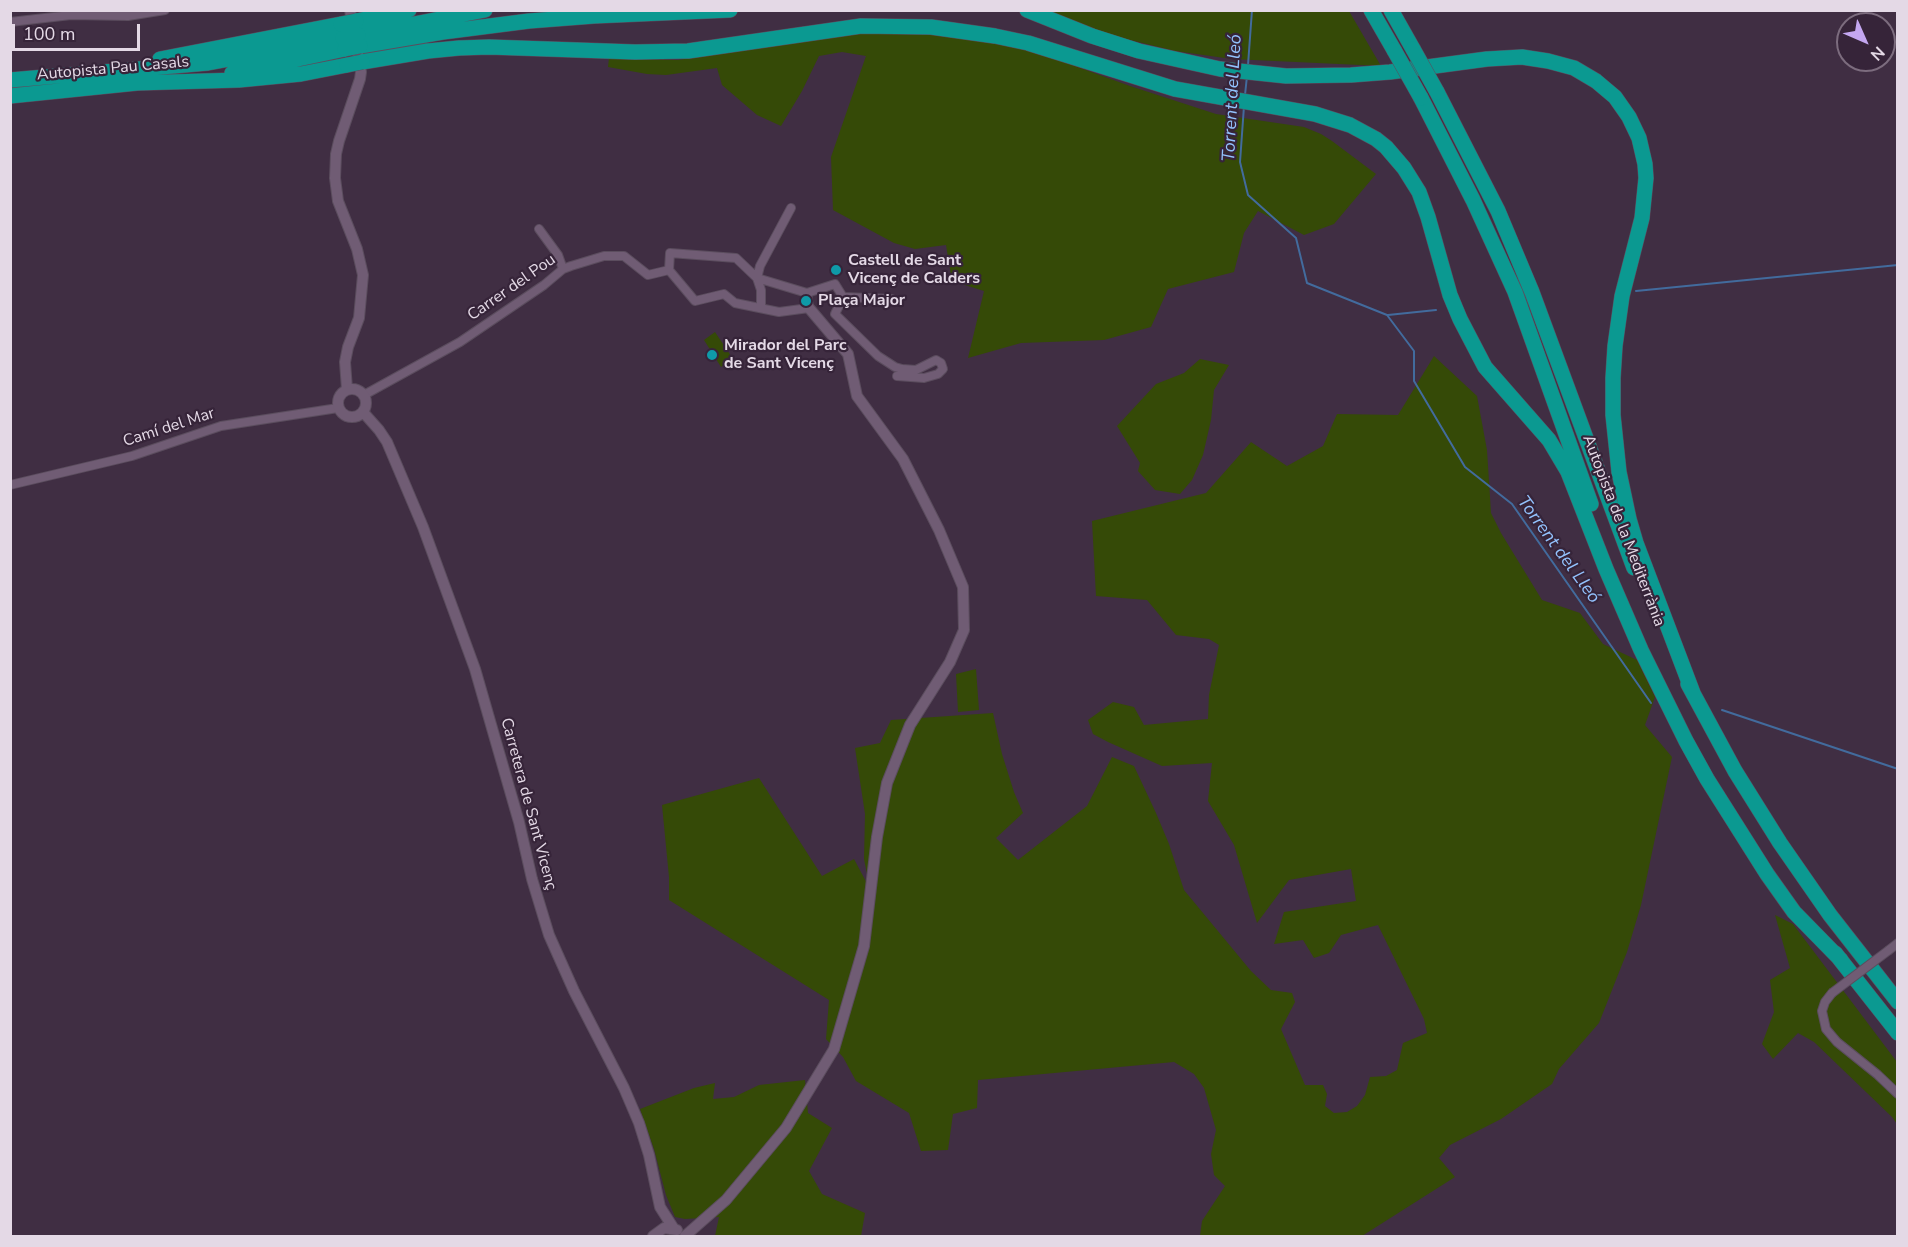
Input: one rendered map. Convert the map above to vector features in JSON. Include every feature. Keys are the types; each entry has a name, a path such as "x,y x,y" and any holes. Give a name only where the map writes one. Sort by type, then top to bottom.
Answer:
{"highway":[{"path":"218,79 350,29 409,10"},
{"path":"350,29 485,10"},
{"path":"350,29 443,32 594,15 730,10"},
{"path":"1027,10 1092,36 1139,51 1220,69 1286,76 1351,75 1522,57 1574,68 1596,81 1615,97 1629,117 1639,138 1646,178 1641,218 1622,296 1615,346 1613,415 1619,472 1636,543 1693,693"},
{"name":"Autopista de la Mediterrània","path":"1371,10 1421,98 1473,200 1515,292 1615,566 1672,694 1715,774 1757,842 1841,960 1898,1033"},
{"name":"Autopista de la Mediterrània","path":"1391,10 1479,171 1515,251 1554,348 1606,495 1673,656 1736,771 1780,843 1830,915 1898,1002"},
{"path":"218,79 239,80 301,74 428,51 459,48 688,51 861,26 932,27 995,36 1185,92 1315,114 1350,125 1386,147 1404,168 1419,192 1460,319 1485,367 1550,440 1568,472 1641,650 1686,741 1707,779 1794,912 1841,960"},
{"name":"Autopista Pau Casals","path":"10,80 208,63 350,29"},
{"name":"Autopista Pau Casals","path":"10,96 136,83 218,79"}],"street":[{"path":"10,22 59,16 128,16 165,10"},
{"path":"347,389 345,362 362,304 363,275 357,249 338,201 335,178 336,154 361,72 350,29"},
{"path":"762,308 761,290 757,278 760,266 791,208"},
{"path":"539,229 558,255 563,269"},
{"path":"809,308 779,312 735,303 724,294 695,301 669,270 670,252 736,258 757,278 807,293 835,284 843,297"},
{"name":"Carrer del Pou","path":"364,395 460,342 544,285 563,269 604,256 624,256 648,275 669,270"},
{"path":"653,1236 660,1230 674,1229 684,1236 726,1200 786,1128 834,1049 864,946 877,837 887,783 910,724 950,662 964,630 963,586 939,530 903,459 857,396 848,354 809,308 807,293"},
{"path":"843,297 892,299"},
{"path":"843,297 835,314 878,356 902,369 916,370 936,360 942,363 943,369 938,374 924,378 897,376"},
{"path":"347,389 357,389 364,395 366,404 363,412 354,417 345,416 338,408 338,399 347,389"},
{"name":"Camí del Mar","path":"10,485 132,456 221,426 338,408"},
{"name":"Carretera de Sant Vicenç","path":"363,412 380,429 387,442 423,527 475,669 549,935 639,1124 649,1155 660,1207 674,1229"},
{"path":"1898,943 1832,993 1822,1011 1822,1020 1826,1029 1837,1042 1898,1094"},
{"name":"Carretera de Sant Vicenç","path":"653,1236 660,1207"}],"green space":[{"path":"1045,11 1349,11 1381,66 1232,59 1175,51 1110,35"},
{"path":"848,33 952,36 994,42 1039,53 1216,114 1304,127 1332,141 1376,174 1334,224 1304,235 1258,211 1244,233 1234,272 1168,289 1151,327 1104,340 1021,343 968,358 984,291 952,281 946,245 915,249 894,243 833,210 831,157 866,56 842,52 819,56 781,126 757,115 722,85 717,68 666,75 608,67 609,58 678,60"},
{"path":"715,332 733,359 721,367 704,340"},
{"path":"1434,356 1477,396 1487,450 1491,513 1501,533 1542,600 1580,613 1603,644 1637,660 1655,697 1645,725 1672,757 1641,905 1627,952 1599,1023 1559,1069 1552,1084 1501,1119 1450,1145 1439,1158 1455,1177 1362,1236 1200,1236 1202,1221 1225,1186 1214,1175 1211,1154 1216,1130 1204,1088 1194,1074 1174,1062 978,1080 977,1108 953,1114 948,1150 921,1151 909,1113 856,1081 843,1057 826,1039 829,1000 669,900 662,805 759,778 822,876 854,859 870,889 864,859 865,814 855,748 880,743 891,720 993,713 1002,754 1023,813 996,838 1018,860 1087,806 1112,757 1134,766 1169,844 1184,890 1251,971 1271,990 1292,993 1295,1002 1281,1029 1305,1085 1323,1085 1327,1094 1325,1106 1334,1113 1347,1112 1357,1106 1365,1095 1370,1077 1386,1076 1397,1070 1403,1043 1427,1033 1424,1019 1378,925 1341,935 1329,953 1314,958 1303,940 1274,944 1284,912 1356,901 1351,869 1289,880 1257,923 1234,845 1208,801 1212,763 1162,766 1093,734 1088,720 1113,702 1134,707 1144,725 1208,719 1209,695 1219,645 1209,639 1176,635 1147,600 1096,596 1092,521 1206,493 1251,442 1287,466 1323,446 1337,414 1398,415"},
{"path":"1200,359 1229,365 1214,390 1211,420 1203,455 1192,480 1180,494 1155,490 1138,471 1140,463 1117,426 1156,384 1184,373"},
{"path":"976,669 979,710 958,712 956,674"},
{"path":"1775,915 1793,924 1897,1062 1897,1124 1814,1042 1798,1033 1773,1059 1762,1044 1774,1012 1770,980 1790,968"},
{"path":"805,1080 808,1113 832,1128 809,1171 822,1194 865,1213 861,1236 715,1236 719,1217 685,1219 675,1217 640,1109 694,1088 715,1083 713,1099 734,1097 759,1085"}],"waterway":[{"name":"Torrent del Lleó","path":"1248,65 1252,10"},
{"name":"Torrent del Lleó","path":"1245,95 1247,76"},
{"name":"Torrent del Lleó","path":"1244,106 1240,162 1248,195 1296,238 1307,283 1387,315 1414,351 1414,381 1465,467 1512,504 1651,703"},
{"path":"1636,291 1898,265"},
{"path":"1388,315 1436,310"},
{"name":"Torrent del Lleó","path":"1722,710 1898,769"}],"place":[{"name":"Castell de Sant Vicenç de Calders","path":"836,270"},
{"name":"Plaça Major","path":"806,301"},
{"name":"Mirador del Parc de Sant Vicenç","path":"712,355"}]}
